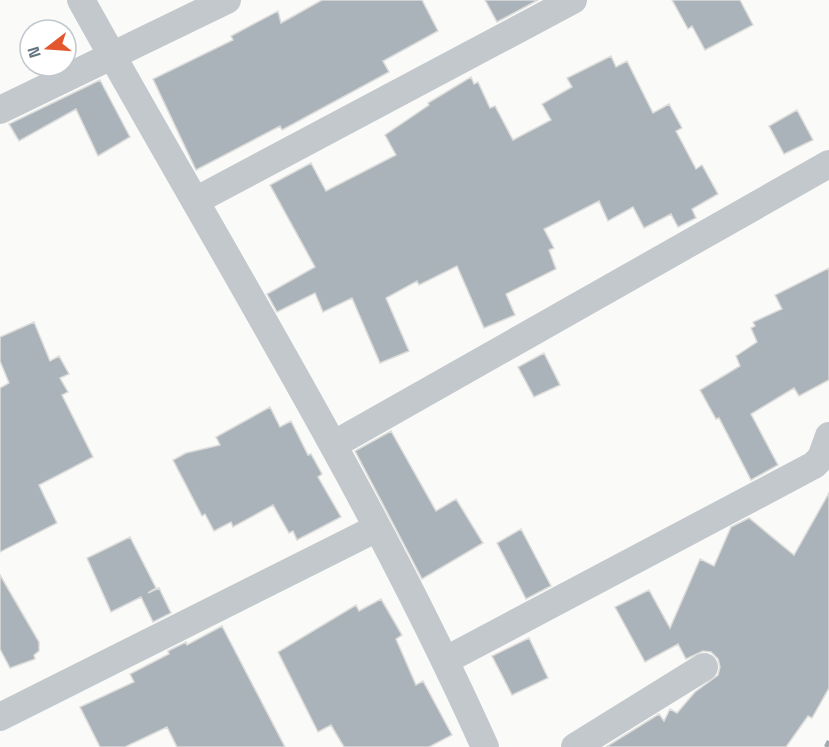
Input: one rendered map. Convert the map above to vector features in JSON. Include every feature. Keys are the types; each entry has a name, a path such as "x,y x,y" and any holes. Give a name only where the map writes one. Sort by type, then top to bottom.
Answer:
{"street":[{"path":"81,0 333,445 446,660 485,747"},
{"path":"0,110 227,0"},
{"path":"195,201 573,0"},
{"path":"333,445 829,164"},
{"path":"446,660 814,465 821,458 829,436"},
{"path":"0,717 377,528"},
{"path":"575,747 704,668"}],"building":[{"path":"322,0 422,0 438,31 383,61 389,72 282,130 280,126 196,170 153,79 233,40 231,36 278,11 281,23"},
{"path":"485,0 538,0 497,22"},
{"path":"672,0 740,0 753,25 705,50 692,26 688,29"},
{"path":"611,56 616,67 627,61 653,113 669,104 682,128 676,131 696,169 702,165 718,194 692,209 696,218 678,227 671,214 644,228 633,207 608,221 599,201 544,229 554,248 549,250 556,269 506,294 515,315 484,328 457,266 419,285 417,281 386,298 409,351 380,363 352,298 323,312 315,293 277,312 267,294 315,267 270,185 311,163 326,191 396,155 385,135 429,105 428,103 471,77 474,84 478,82 490,108 495,106 513,140 551,120 542,104 572,87 567,78"},
{"path":"100,80 130,137 98,156 76,109 19,141 9,124"},
{"path":"797,110 813,140 784,154 769,126"},
{"path":"829,268 829,380 799,396 794,388 751,414 778,465 751,480 719,418 716,419 700,390 740,366 736,356 757,342 751,328 755,326 753,322 782,309 775,295"},
{"path":"34,322 50,361 59,356 69,374 60,378 68,392 62,395 93,457 39,485 57,523 0,552 0,388 9,383 0,361 0,337"},
{"path":"544,353 560,385 534,397 518,367"},
{"path":"270,407 280,427 291,421 308,455 311,454 322,474 318,477 341,517 297,540 293,531 289,533 273,505 233,527 231,522 214,531 205,514 202,516 173,460 186,453 220,445 216,437"},
{"path":"391,431 436,511 456,499 483,543 422,579 355,451"},
{"path":"829,493 829,688 812,718 808,716 786,747 606,747 659,714 664,721 670,709 677,713 695,692 718,675 720,667 718,659 711,652 703,651 686,659 678,644 645,662 615,607 649,590 670,628 700,559 714,566 731,527 749,518 794,555"},
{"path":"521,529 551,586 526,599 497,543"},
{"path":"130,537 156,588 148,593 159,588 171,613 153,622 141,597 111,612 87,558"},
{"path":"0,575 39,642 39,651 34,655 35,659 10,668 0,649"},
{"path":"381,599 402,635 396,639 416,685 423,681 452,735 429,747 344,747 331,725 318,732 278,652 356,605 359,611"},
{"path":"222,626 285,747 177,747 167,727 125,747 100,747 80,707 134,682 130,674 169,654 168,651 186,642 187,645"},
{"path":"529,638 548,678 512,695 492,656"}],"railway":[{"path":"826,747 829,741"}]}
